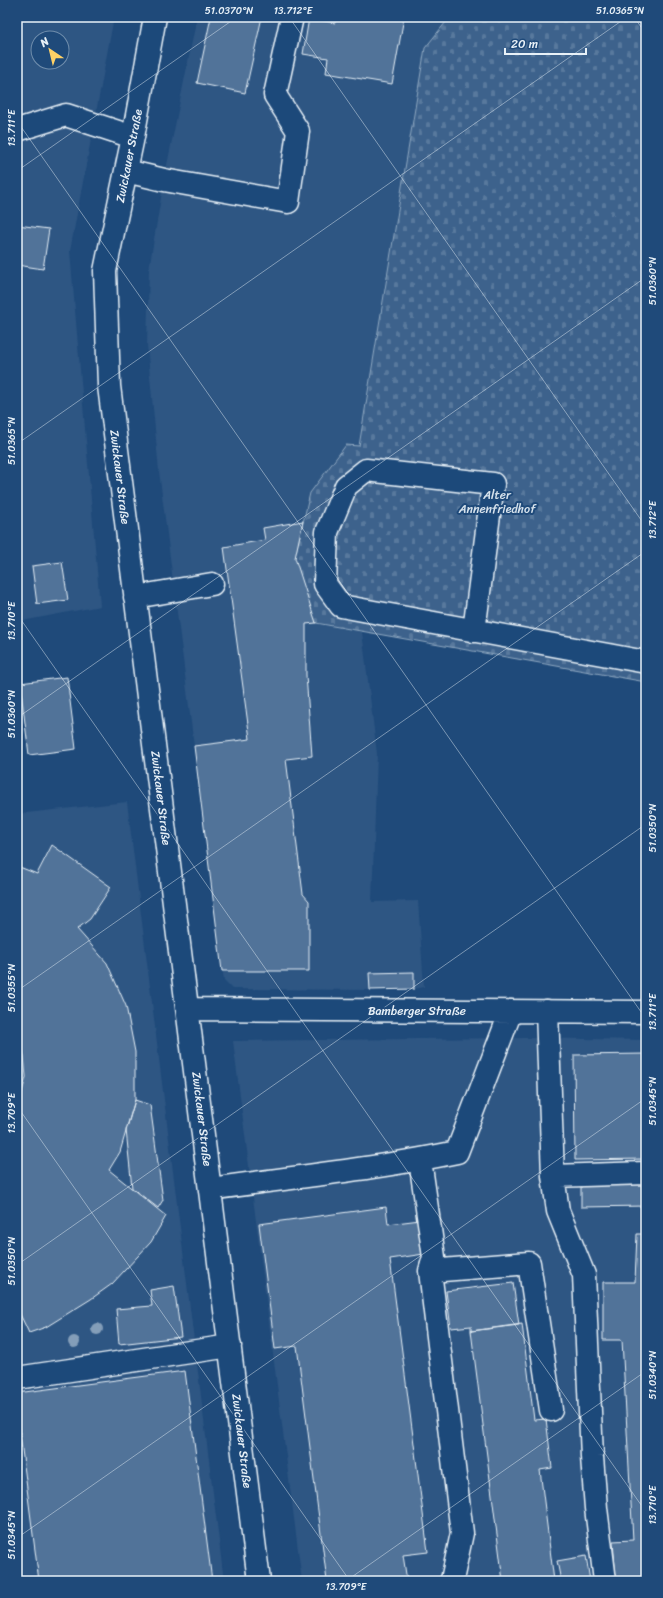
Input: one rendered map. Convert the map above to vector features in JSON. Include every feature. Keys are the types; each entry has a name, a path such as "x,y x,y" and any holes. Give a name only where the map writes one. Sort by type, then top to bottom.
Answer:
{"street":[{"name":"Zwickauer Straße","path":"155,17 133,137 105,271 109,386 259,1581"},
{"path":"126,171 164,180 288,202 298,131 275,95 292,17"},
{"path":"18,132 66,115 133,137"},
{"path":"474,631 493,484 366,470 346,486 327,532 325,584 341,606 474,631 646,662"},
{"path":"136,597 212,584"},
{"name":"Bamberger Straße","path":"188,1009 646,1012"},
{"path":"210,1189 420,1160 457,1152 511,1011"},
{"path":"547,1011 553,1176 558,1211 584,1275 592,1457 596,1508 605,1581"},
{"path":"420,1160 434,1256 430,1271 462,1533 451,1581"},
{"path":"553,1176 646,1173"},
{"path":"430,1271 529,1263 551,1410"},
{"path":"17,1378 230,1346"}],"shaded area":[{"path":"17,17 114,17 70,251 100,606 17,622"},
{"path":"197,17 450,17 425,48 359,446 310,493 295,558 319,624 362,632 377,754 372,902 418,901 424,987 414,989 370,990 232,989 224,981 159,471 147,345 149,269 164,180"},
{"path":"127,802 224,1581 17,1581 17,814"},
{"path":"525,1038 646,1040 646,1581 302,1581 233,1041"}],"green space":[{"name":"Alter Annenfriedhof","path":"450,17 646,17 646,682 316,623 294,561 310,493 346,445 359,446 425,48"}],"building":[{"path":"211,17 262,17 245,93 197,83"},
{"path":"336,17 404,17 392,84 326,73 328,58 303,54 309,18 335,23"},
{"path":"17,225 49,229 43,269 17,265"},
{"path":"303,521 295,558 316,623 306,624 306,675 312,756 286,759 303,894 309,901 309,971 222,971 194,746 250,739 224,547 265,540 263,528"},
{"path":"62,562 68,600 37,604 32,566"},
{"path":"67,677 76,749 29,755 20,683"},
{"path":"52,845 111,887 90,919 77,929 107,963 126,1006 135,1052 135,1100 120,1152 109,1170 166,1216 151,1242 112,1284 46,1327 29,1333 17,1308 17,1111 26,1077 24,1056 17,1035 17,866 37,874"},
{"path":"414,972 414,989 370,990 369,973"},
{"path":"646,1054 646,1159 575,1160 574,1055"},
{"path":"135,1100 150,1105 163,1200 158,1208 132,1188 126,1130"},
{"path":"581,1182 646,1182 646,1206 581,1207"},
{"path":"386,1207 388,1224 420,1220 424,1254 390,1259 428,1552 403,1555 407,1581 327,1581 297,1346 275,1349 259,1224"},
{"path":"637,1234 646,1234 646,1581 616,1581 613,1541 633,1540 622,1340 603,1340 603,1282 635,1282"},
{"path":"513,1283 519,1325 471,1331 471,1326 451,1328 446,1291"},
{"path":"174,1286 181,1337 119,1344 116,1309 152,1306 150,1290"},
{"path":"522,1324 534,1420 546,1419 552,1468 540,1470 554,1581 503,1581 471,1331"},
{"path":"185,1371 212,1581 39,1581 17,1411 17,1393"},
{"path":"586,1556 590,1581 561,1581 557,1561"}]}
